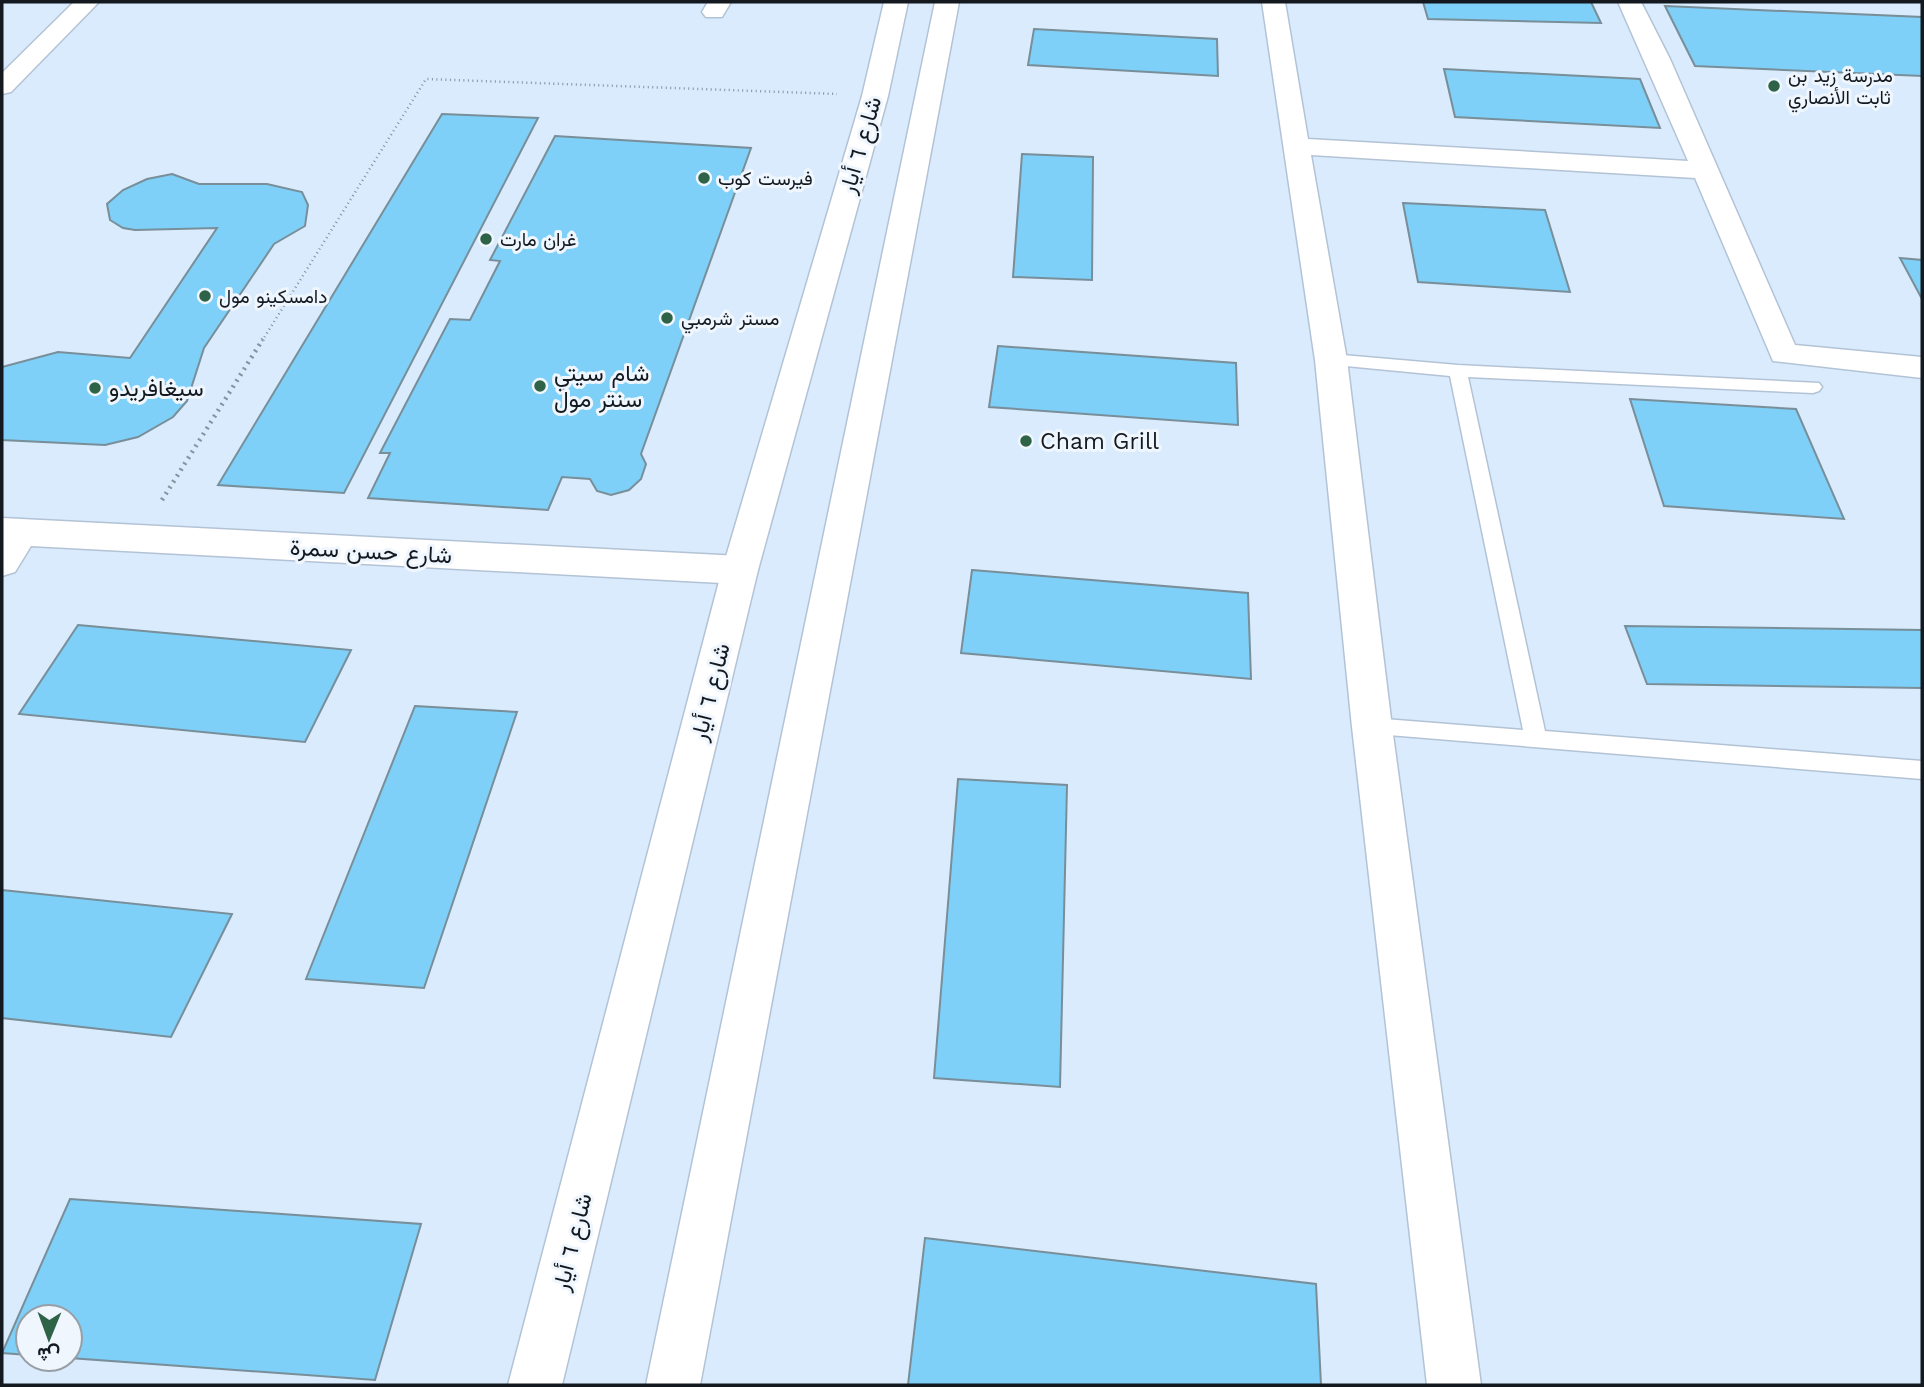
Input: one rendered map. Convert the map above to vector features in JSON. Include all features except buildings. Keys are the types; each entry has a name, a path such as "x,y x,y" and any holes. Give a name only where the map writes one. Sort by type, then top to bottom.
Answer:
{"street":[{"path":"2,87 87,2"},
{"name":"شارع ٦ أيار","path":"536,1385 740,570 875,96 896,2"},
{"path":"673,1385 947,2"},
{"path":"1273,2 1331,360 1372,727 1454,1385"},
{"path":"1630,2 1658,59 1784,354 1922,367"},
{"path":"1297,146 1704,170"},
{"path":"2,562 12,532"},
{"name":"شارع حسن سمرة","path":"12,532 740,570"}],"lane":[{"path":"1331,360 1458,371 1812,387"},
{"path":"1458,371 1536,740"},
{"path":"1372,727 1922,770"}],"path":[{"path":"138,540 426,79 875,96"}],"place":[{"name":"مدرسة زيد بن ثابت الأنصاري","path":"1774,86"},
{"name":"فيرست كوب","path":"704,178"},
{"name":"غران مارت","path":"486,239"},
{"name":"دامسكينو مول","path":"205,296"},
{"name":"مستر شرمبي","path":"667,318"},
{"name":"شام سيتي سنتر مول","path":"540,386"},
{"name":"سيغافريدو","path":"95,388"},
{"name":"Cham Grill","path":"1026,441"}]}
